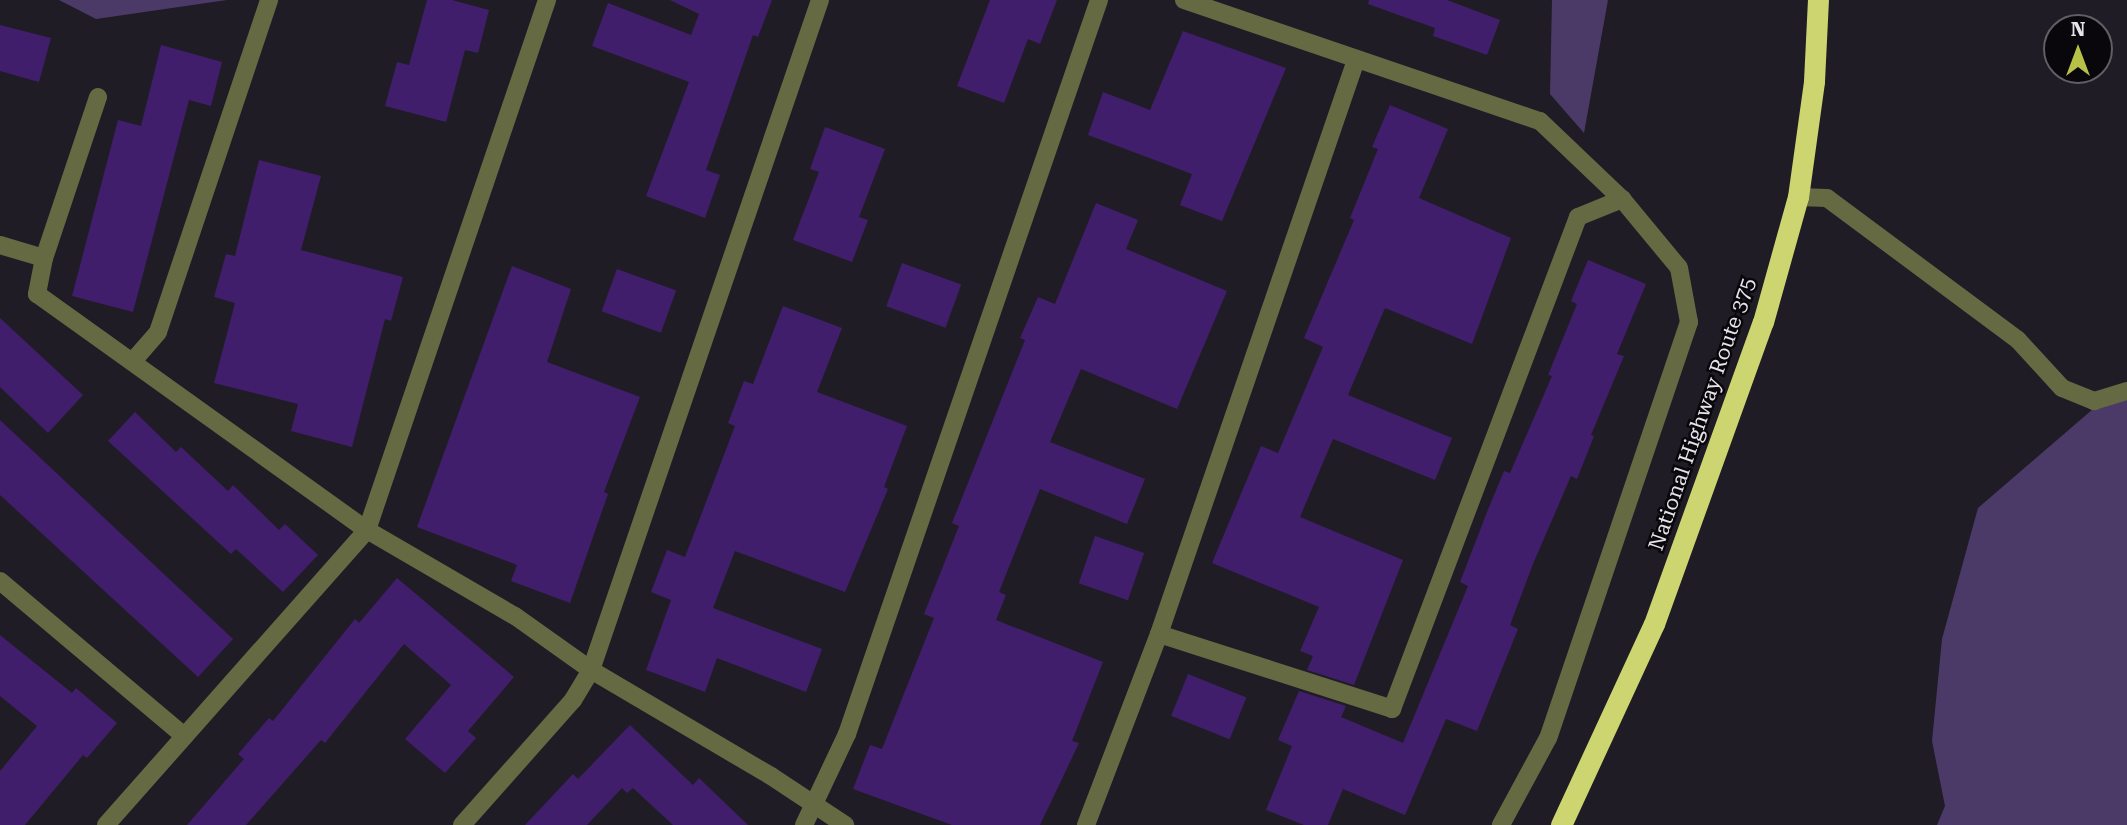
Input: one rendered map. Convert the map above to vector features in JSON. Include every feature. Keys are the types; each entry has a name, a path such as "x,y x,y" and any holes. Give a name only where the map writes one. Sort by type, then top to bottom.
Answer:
{"highway":[{"name":"National Highway Route 375","path":"1561,825 1654,624 1763,321 1798,197 1814,81 1818,0"}],"street":[{"path":"133,360 158,332 269,0"},
{"path":"106,825 367,530 547,0"},
{"path":"462,825 573,700 591,670 820,0"},
{"path":"804,825 816,809 847,734 1099,0"},
{"path":"1184,0 1540,121 1622,199 1679,268 1689,321 1548,738 1501,825"},
{"path":"1086,825 1159,634 1356,60"},
{"path":"97,97 44,258 37,294 133,360 367,530 515,617 591,670 771,776 816,809 845,825"},
{"path":"1798,197 1827,198 2018,340 2062,388 2094,401 2127,391"},
{"path":"1159,634 1392,709 1578,217 1622,199"},
{"path":"0,245 44,258"},
{"path":"0,581 184,736"}],"shaded area":[{"path":"59,0 227,0 96,19"},
{"path":"1552,0 1608,0 1584,133 1550,94"},
{"path":"2127,400 2127,825 1937,825 1945,806 1932,741 1942,639 1978,508 2093,409"}],"building":[{"path":"427,0 452,0 489,10 478,53 465,50 446,122 385,106 397,62 409,65"},
{"path":"670,0 772,0 758,37 753,35 706,170 720,175 705,218 646,196 689,82 592,46 608,3 691,35 699,14"},
{"path":"990,0 1057,0 1040,44 1028,39 1004,103 957,86"},
{"path":"1369,0 1447,0 1500,20 1487,55 1433,36 1435,28 1368,4"},
{"path":"0,25 51,38 39,82 0,71"},
{"path":"1183,31 1286,68 1222,221 1180,205 1192,174 1088,135 1103,92 1150,110"},
{"path":"161,45 222,62 211,106 189,100 133,312 72,296 118,120 141,126"},
{"path":"1390,105 1448,129 1419,198 1511,238 1472,344 1385,308 1348,395 1452,438 1435,480 1333,439 1300,517 1403,560 1354,685 1307,670 1313,656 1300,651 1319,607 1212,563 1261,446 1278,453 1323,347 1304,338 1354,220 1350,218 1378,149 1372,147"},
{"path":"825,127 885,149 859,217 868,220 852,262 793,240 819,172 810,169"},
{"path":"259,160 321,176 301,250 403,277 391,321 385,319 352,447 291,431 298,404 214,383 235,303 214,297 226,254 235,256"},
{"path":"1096,203 1138,220 1126,249 1227,291 1177,409 1081,369 1050,442 1145,479 1127,524 1040,489 999,592 1006,595 996,620 1103,662 1072,741 1079,743 1040,825 952,825 853,789 870,745 882,749 934,618 924,614 959,526 952,523 1025,340 1020,338 1038,297 1055,304"},
{"path":"1588,260 1646,284 1617,354 1624,356 1591,435 1594,436 1577,479 1571,476 1533,564 1510,625 1518,629 1477,731 1446,719 1405,815 1343,789 1328,825 1304,825 1266,810 1292,746 1278,740 1299,691 1346,706 1341,717 1403,743 1468,586 1460,582 1487,512 1504,471 1510,473 1552,376 1548,375 1577,304 1571,301"},
{"path":"902,263 961,285 945,328 886,306"},
{"path":"512,266 571,289 547,362 640,397 604,492 608,494 570,603 511,581 517,565 417,527"},
{"path":"617,269 676,291 661,333 602,311"},
{"path":"783,306 842,328 817,392 907,426 884,487 888,489 845,592 735,551 713,608 822,649 806,692 717,658 705,692 646,670 671,600 651,592 667,550 685,557 735,426 728,423 744,381 753,384"},
{"path":"0,318 83,395 48,433 0,387"},
{"path":"135,412 176,452 181,447 228,491 233,485 279,530 285,524 318,555 283,592 236,549 231,554 108,441"},
{"path":"0,420 233,639 198,677 0,495"},
{"path":"1095,536 1144,553 1128,600 1079,583"},
{"path":"397,578 514,677 468,731 476,738 445,773 405,739 451,685 404,644 325,743 321,740 246,825 187,825 244,759 238,754 269,718 273,721 355,619 359,623"},
{"path":"0,635 72,693 76,688 117,723 87,758 83,755 25,825 0,825 0,771 37,726 0,696"},
{"path":"1188,674 1246,698 1230,739 1171,716"},
{"path":"630,725 693,785 699,778 748,825 673,825 633,788 627,793 622,788 587,825 525,825 573,774 578,779"}]}
